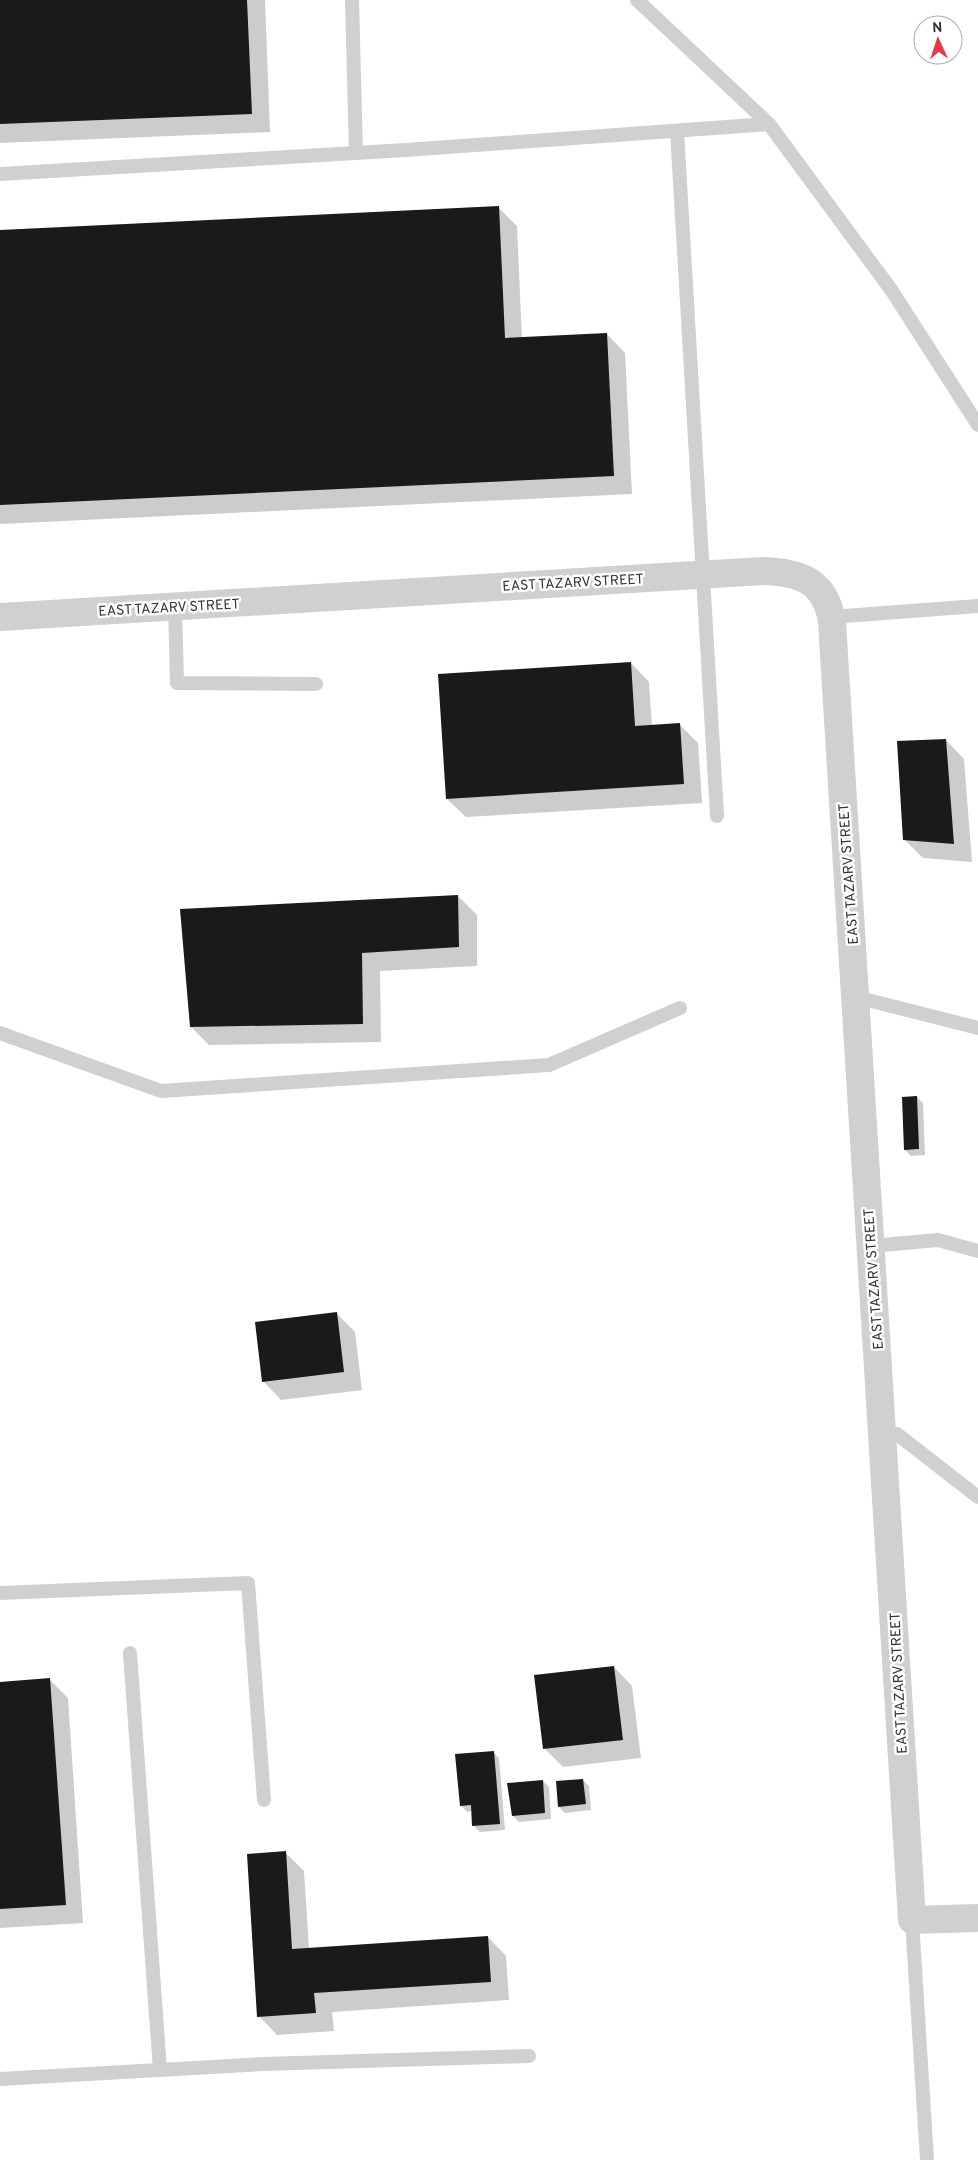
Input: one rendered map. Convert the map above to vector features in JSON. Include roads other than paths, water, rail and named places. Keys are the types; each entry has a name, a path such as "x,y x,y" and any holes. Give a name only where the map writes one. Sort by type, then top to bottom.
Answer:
{"street":[{"name":"EAST TAZARV STREET","path":"0,617 762,571 802,576 818,588 828,605 832,617 912,1920"},
{"path":"912,1920 978,1918"}],"lane":[{"path":"352,0 356,152"},
{"path":"637,0 769,124 892,290 978,425"},
{"path":"0,174 769,124"},
{"path":"677,130 717,816"},
{"path":"175,606 177,683 316,684"},
{"path":"832,617 978,606"},
{"path":"856,997 978,1028"},
{"path":"0,1033 161,1092 549,1065 680,1008"},
{"path":"871,1246 938,1240 978,1251"},
{"path":"883,1435 897,1434 978,1497"},
{"path":"0,1593 248,1583 264,1800"},
{"path":"130,1653 160,2070"},
{"path":"912,1920 927,2160"},
{"path":"0,2079 263,2064 529,2056"}]}
